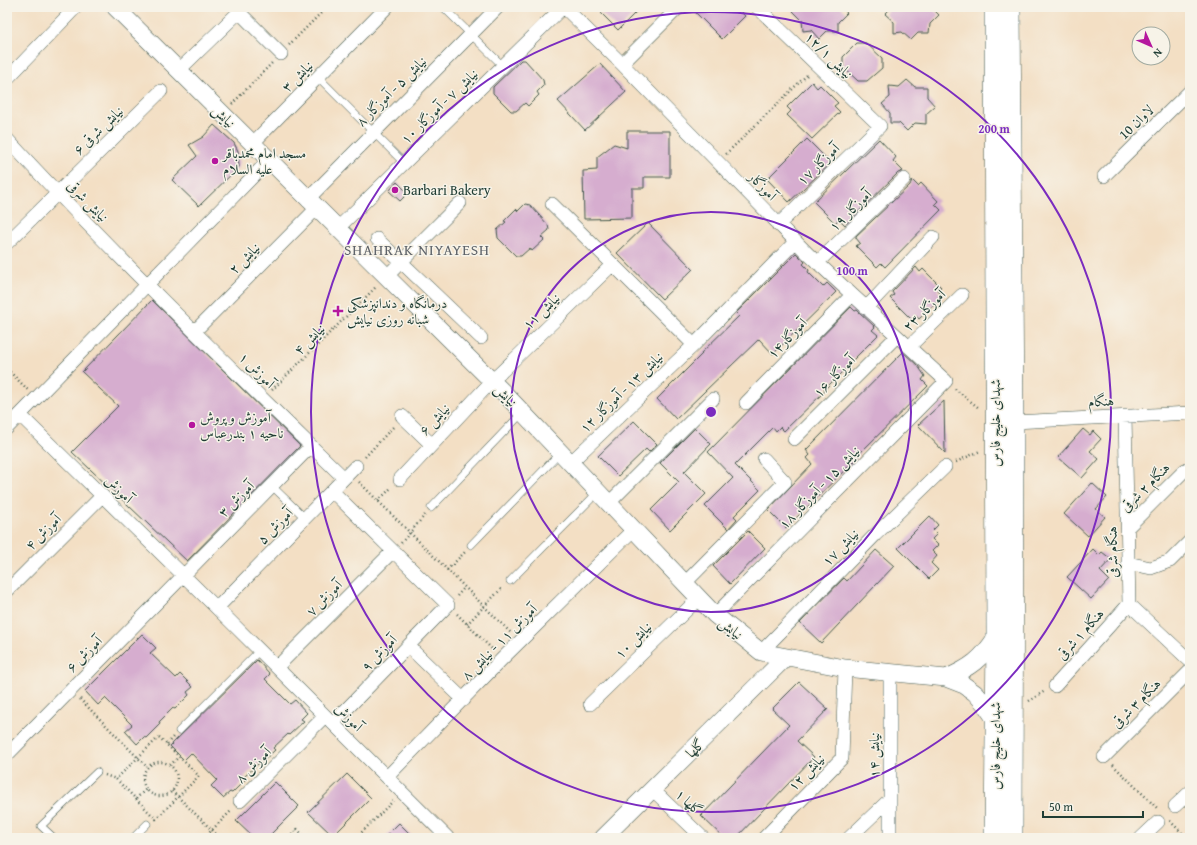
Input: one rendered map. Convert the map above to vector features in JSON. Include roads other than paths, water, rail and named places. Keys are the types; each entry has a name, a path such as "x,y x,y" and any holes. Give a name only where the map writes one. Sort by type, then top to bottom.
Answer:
{"main road":[{"name":"شهدای خلیج فارس","path":"994,7 1004,223"},
{"name":"شهدای خلیج فارس","path":"1011,7 1004,255 1005,422 1013,711 1013,838"},
{"name":"شهدای خلیج فارس","path":"994,838 996,445 1005,422"}],"street":[{"path":"7,79 76,7"},
{"name":"نیایش","path":"115,7 523,412 715,615 761,652 845,668 946,678 964,685 975,692 995,719"},
{"name":"نیایش ۳","path":"252,144 387,7"},
{"name":"نیایش ۵ - آموزگار ۸","path":"312,203 374,132 498,7"},
{"name":"آموزگار","path":"564,7 622,64 795,242 946,381"},
{"name":"نیایش ۷ - آموزگار ۱۰","path":"338,228 564,7"},
{"path":"622,64 678,7"},
{"name":"نیایش ۱۲/۱","path":"757,7 880,126"},
{"path":"179,70 239,12 281,54"},
{"name":"نیایش شرقی ۶","path":"7,243 161,91"},
{"name":"لاوان 10","path":"1104,176 1190,91"},
{"name":"آموزگار ۱۷","path":"778,225 880,126"},
{"name":"نیایش شرقی","path":"7,138 57,193 148,284"},
{"path":"7,428 269,160"},
{"name":"آموزگار ۱۹","path":"817,263 904,179"},
{"name":"نیایش ۲","path":"195,331 312,203"},
{"path":"386,276 460,203"},
{"path":"552,204 694,345"},
{"path":"866,308 933,237"},
{"path":"377,239 481,338"},
{"name":"نیایش ۱۳ - آموزگار ۱۲","path":"566,457 694,345 795,242"},
{"name":"نیایش ۱۱","path":"492,381 613,264"},
{"name":"آموزش ۱","path":"148,284 311,446 350,472"},
{"name":"آموزگار۱۴","path":"746,403 852,295"},
{"name":"آموزگار ۲۳","path":"909,347 962,295"},
{"name":"آموزگار ۱۶","path":"794,439 897,336"},
{"name":"نیایش ۶","path":"400,479 492,381"},
{"name":"نیایش ۱۵ - آموزگار ۱۸","path":"715,615 946,381"},
{"path":"604,498 713,399"},
{"name":"هنگام","path":"1005,422 1190,413"},
{"name":"آموزش","path":"20,415 260,650 448,838"},
{"path":"402,416 432,445"},
{"name":"هنگام شرقی","path":"1125,416 1129,604"},
{"name":"آموزش ۳","path":"184,575 311,446"},
{"path":"685,584 785,482 764,459"},
{"name":"نیایش ۱۷","path":"761,652 875,535 945,466"},
{"name":"هنگام ۲ شرقی","path":"1128,527 1185,470"},
{"name":"آموزش ۵","path":"217,608 350,472"},
{"path":"332,491 394,551"},
{"name":"آموزش ۴","path":"7,591 102,496"},
{"name":"آموزش ۱۱ - نیایش ۸","path":"387,777 464,700 502,659 634,529"},
{"path":"1128,563 1151,568 1170,561 1190,541"},
{"name":"آموزش ۹","path":"329,720 408,646 448,605 394,551"},
{"name":"آموزش ۷","path":"277,667 394,551"},
{"name":"آموزش ۶","path":"7,755 184,575"},
{"name":"نیایش ۱۰","path":"590,704 699,598"},
{"path":"1129,604 1190,661"},
{"name":"هنگام ۱ شرقی","path":"1055,686 1129,604"},
{"name":"نیایش","path":"946,678 961,672 972,665 981,657 996,637"},
{"path":"408,646 464,700"},
{"name":"گلها","path":"604,838 786,657"},
{"name":"نیایش ۱۲","path":"764,838 842,758 845,668"},
{"name":"هنگام ۳ شرقی","path":"1104,757 1190,671"},
{"name":"نیایش ۱۴","path":"890,672 890,838"},
{"name":"آموزش ۸","path":"240,801 329,720"},
{"name":"گلها ۱","path":"652,790 702,838"},
{"path":"1175,806 1190,792"},
{"path":"850,838 890,799"},
{"path":"1141,838 1161,816"}],"lane":[{"path":"443,7 503,66"},
{"path":"318,77 404,163"},
{"path":"431,508 523,412"},
{"path":"471,545 566,457"},
{"path":"272,486 305,518"},
{"path":"510,581 604,498"},
{"path":"179,731 260,650"},
{"path":"54,838 41,826 97,772"},
{"path":"133,838 147,824"}],"place":[{"name":"مسجد امام محمدباقر علیه السلام","path":"215,161"},
{"name":"Barbari Bakery","path":"395,190"},
{"name":"درمانگاه و دندانپزشکی شبانه روزی نیایش","path":"338,311"},
{"name":"آموزش و پروش ناحیه ۱ بندرعباس","path":"192,425"}],"district":[{"name":"SHAHRAK NIYAYESH","path":"417,250"}]}
